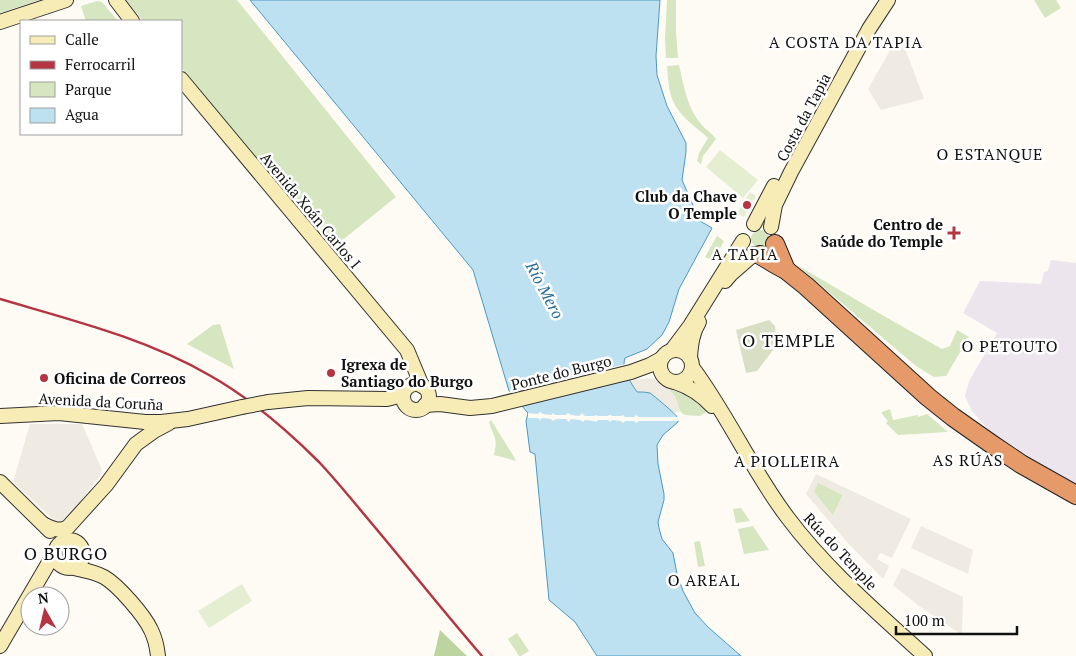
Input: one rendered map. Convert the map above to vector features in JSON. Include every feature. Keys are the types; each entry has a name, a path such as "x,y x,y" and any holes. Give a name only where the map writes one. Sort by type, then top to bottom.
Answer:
{"highway":[{"path":"775,244 769,261 842,318 941,408 1021,464 1076,494"}],"main road":[{"path":"0,22 66,0"},
{"path":"116,0 131,20"},
{"name":"Costa da Tapia","path":"744,241 746,230 754,224 827,97 863,32 878,0"},
{"name":"Costa da Tapia","path":"863,32 888,0"},
{"name":"Avenida Xoán Carlos I","path":"182,80 407,350 413,364 414,392"},
{"name":"Costa da Tapia","path":"771,227 775,205 827,97"},
{"path":"754,224 763,223 771,227 776,236 775,244 771,250 764,254 769,261"},
{"path":"744,241 747,249 769,261"},
{"path":"744,241 690,326 667,354 660,367 662,375 670,381 680,382 685,380 691,372 691,344 696,328 724,282 737,268 769,261"},
{"path":"737,268 769,261"},
{"path":"667,354 682,351 691,362"},
{"name":"Ponte do Burgo","path":"504,403 631,372 667,354"},
{"name":"Rúa do Temple","path":"691,362 762,480 812,549 925,656"},
{"name":"Ponte do Burgo","path":"631,372 648,372 662,375"},
{"name":"Rúa do Temple","path":"675,382 701,395 732,430"},
{"path":"414,392 457,400 504,403"},
{"path":"414,392 428,398 425,405 440,404 480,408 504,403"},
{"name":"Avenida da Coruña","path":"0,416 59,413 144,422 210,415 268,402 308,398 387,399 414,392"},
{"name":"Avenida da Coruña","path":"414,392 408,407 414,410 425,405"},
{"path":"120,420 131,424 135,428 137,432 136,444"},
{"path":"45,525 54,530 64,530 106,485 136,444 163,425 176,420"},
{"path":"0,482 53,535 56,561 68,568 93,572 104,577 114,584 132,603 150,628 158,656"},
{"path":"38,586 48,577 80,563 80,549 73,533 77,517"},
{"path":"35,586 56,549 69,540 80,549 104,577"},
{"path":"0,646 20,612"}],"shaded area":[{"path":"899,35 906,40 906,51 924,99 881,110 868,89"},
{"path":"1051,260 1076,263 1076,485 1021,455 993,435 972,411 965,396 969,381 997,333 963,313 980,281 1041,284 1044,272 1048,271"},
{"path":"648,378 667,386 675,397 680,411 674,413 647,392 637,392 629,381"},
{"path":"30,424 82,424 102,470 100,476 65,521 59,522 54,520 13,482"},
{"path":"816,474 911,519 892,558 880,553 877,559 889,566 883,579 846,541 806,494","holes":["818,483 843,495 833,515 814,492"]},
{"path":"921,526 973,550 968,574 911,548"},
{"path":"902,568 963,597 962,635 919,606 893,585"}],"green space":[{"path":"0,0 40,0 0,13"},
{"path":"126,0 237,0 396,197 335,246 269,172 182,68 182,20 142,20"},
{"path":"667,0 676,0 678,58 666,58"},
{"path":"1034,0 1056,0 1061,8 1045,18"},
{"path":"97,1 102,2 117,20 86,20 81,6"},
{"path":"679,65 693,111 702,125 716,139 703,156 701,164 697,161 699,153 708,138 688,121 676,107 668,84 667,66"},
{"path":"720,150 758,180 743,198 706,167"},
{"name":"Club da Chave O Temple","path":"750,192 756,196 744,217 737,213"},
{"path":"756,230 764,230 769,235 767,246 756,248 751,243 751,235"},
{"path":"717,236 724,241 713,261 705,257"},
{"path":"797,265 942,349 950,346 957,330 969,337 946,376 934,377 916,366"},
{"path":"769,320 775,326 777,345 757,371 746,373 736,330"},
{"path":"220,324 234,369 187,344 213,325"},
{"path":"667,386 689,393 706,410 705,413 700,416 684,415"},
{"path":"890,409 893,420 927,414 948,432 898,435 886,423 888,421 882,414 882,412"},
{"path":"491,420 516,461 494,455 495,438 489,422"},
{"path":"818,482 843,495 833,516 814,492"},
{"path":"741,508 750,521 736,523 733,509"},
{"path":"753,526 769,550 744,554 738,529"},
{"path":"700,541 705,566 698,567 694,542"},
{"path":"242,584 252,601 209,628 198,611"},
{"path":"440,630 467,656 434,656"},
{"path":"517,633 529,651 521,656 519,656 508,639"}],"water":[{"name":"Río Mero","path":"250,0 660,0 656,56 657,75 667,106 686,143 682,180 700,221 712,228 679,289 669,322 662,335 647,349 625,358 624,367 637,392 650,393 678,418 678,422 663,435 657,445 658,464 664,494 658,522 659,528 662,539 673,553 683,591 695,613 741,656 597,656 575,622 549,600 535,454 530,452 526,421 528,413 509,391 473,270"}],"pier":[{"path":"626,364 629,380 519,406 508,394 508,392"},
{"path":"540,412 552,415 553,413 555,415 566,415 568,413 579,416 582,413 585,416 623,415 625,417 634,417 636,415 639,417 679,417 679,421 639,421 636,423 634,421 625,421 623,423 612,420 610,422 608,420 598,420 596,422 585,420 583,422 571,419 569,422 566,419 556,419 553,421 551,419 528,418 528,413 538,414"}],"railway":[{"path":"0,299 107,331 159,350 209,375 253,404 294,438 319,462 482,656"}],"place":[{"name":"Club da Chave O Temple","path":"747,205"},
{"name":"Centro de Saúde do Temple","path":"954,233"},
{"name":"Igrexa de Santiago do Burgo","path":"331,373"},
{"name":"Oficina de Correos","path":"44,378"}],"district":[{"name":"A COSTA DA TAPIA","path":"846,42"},
{"name":"O ESTANQUE","path":"990,154"},
{"name":"A TAPIA","path":"745,254"},
{"name":"O TEMPLE","path":"789,340"},
{"name":"O PETOUTO","path":"1010,346"},
{"name":"AS RÚAS","path":"968,460"},
{"name":"A PIOLLEIRA","path":"787,461"},
{"name":"O BURGO","path":"66,553"},
{"name":"O AREAL","path":"704,580"}]}
